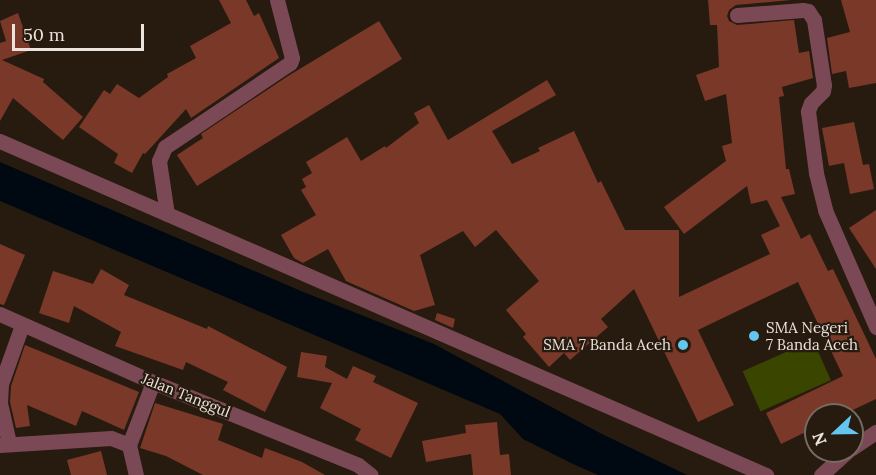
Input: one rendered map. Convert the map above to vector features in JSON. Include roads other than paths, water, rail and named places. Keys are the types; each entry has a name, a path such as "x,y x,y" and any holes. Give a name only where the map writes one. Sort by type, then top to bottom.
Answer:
{"street":[{"path":"167,214 159,161 165,147 290,63 292,58 276,0"},
{"path":"737,15 803,10 808,11 814,20 824,85 823,92 814,100 808,111 816,173 825,210 870,297 876,327"},
{"path":"0,141 766,475"},
{"name":"Jalan Tanggul","path":"0,314 153,382 358,465 371,475"},
{"path":"22,325 1,384 0,403 4,444 106,438 129,445"},
{"path":"136,475 129,445 153,382"},
{"path":"821,475 834,463"}],"place":[{"name":"SMA Negeri 7 Banda Aceh","path":"754,336"},
{"name":"SMA 7 Banda Aceh","path":"683,345"}]}
